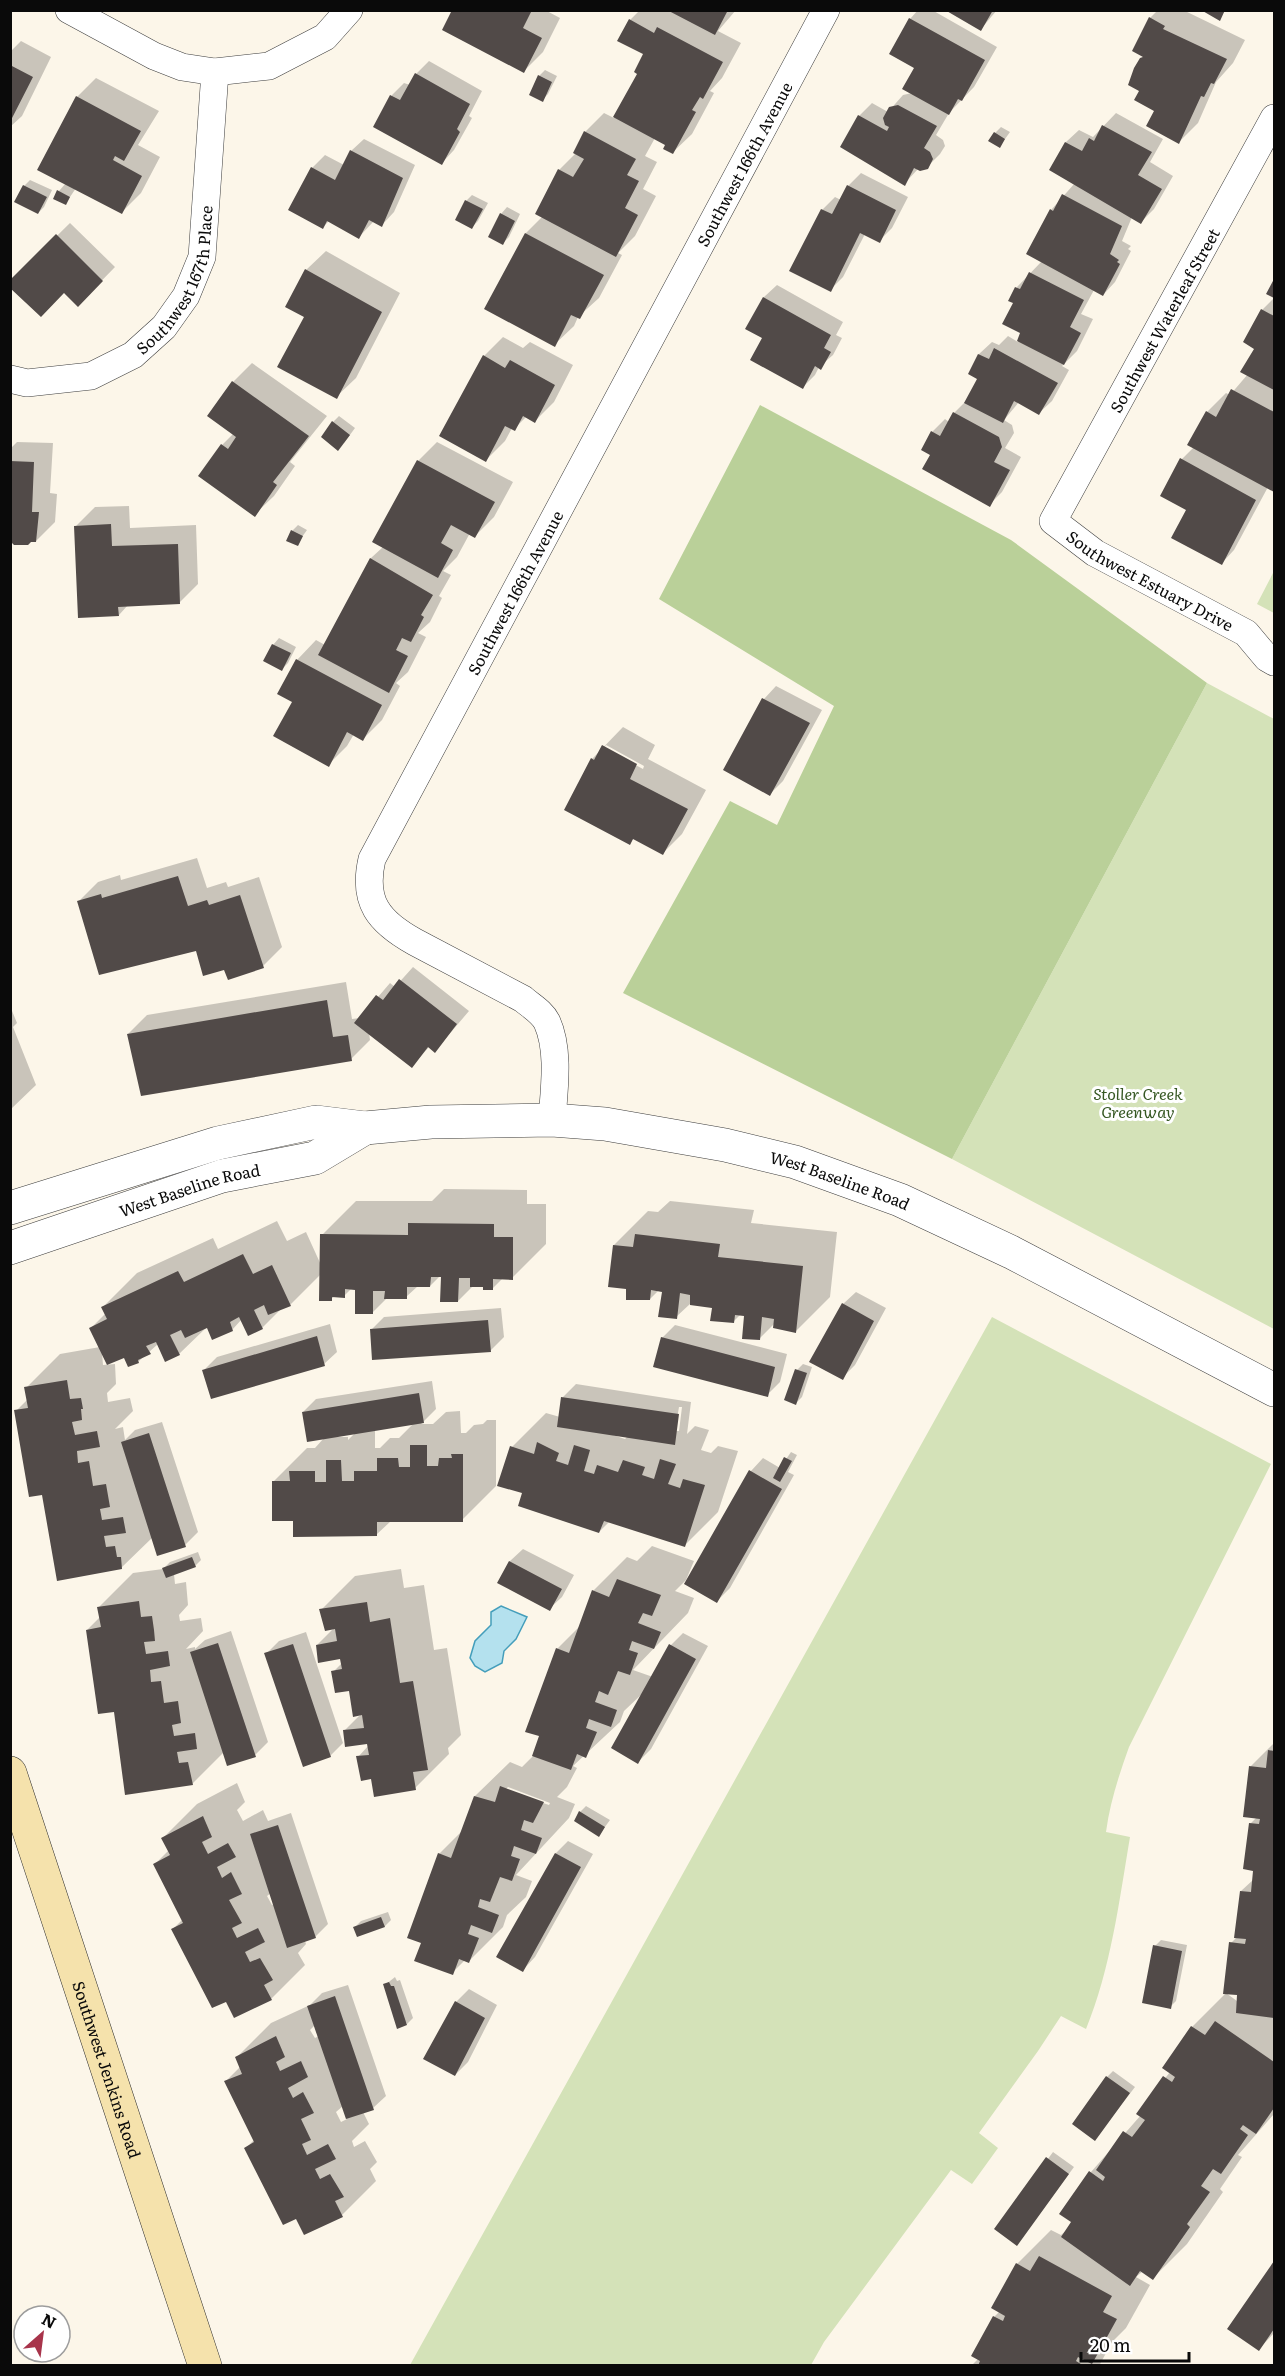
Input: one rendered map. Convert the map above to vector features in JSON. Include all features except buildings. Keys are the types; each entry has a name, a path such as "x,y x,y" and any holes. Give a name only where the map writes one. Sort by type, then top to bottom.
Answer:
{"main road":[{"name":"Southwest Jenkins Road","path":"10,1773 205,2366"}],"street":[{"path":"69,10 154,56 182,67 215,72 270,66 325,37 349,10"},
{"name":"Southwest 166th Avenue","path":"552,1120 554,1069 552,1040 546,1021 538,1010 523,999 398,933 385,921 369,894 368,877 372,859 826,10"},
{"name":"Southwest 167th Place","path":"10,379 27,383 91,376 134,355 164,327 186,296 202,257 215,72"},
{"name":"Southwest Waterleaf Street","path":"1053,521 1275,118"},
{"name":"Southwest Estuary Drive","path":"1053,521 1095,553 1246,633 1267,658 1275,662"},
{"name":"West Baseline Road","path":"10,1208 218,1143 316,1122 364,1128 431,1122 552,1120 604,1124 725,1145 795,1162 900,1200 1011,1252 1275,1390"},
{"name":"West Baseline Road","path":"10,1248 222,1176 315,1158 364,1128"}],"green space":[{"path":"760,405 1011,540 1207,683 952,1159 623,993 730,801 777,825 834,706 659,599"},
{"path":"1274,571 1274,613 1257,604"},
{"name":"Stoller Creek Greenway","path":"1207,683 1274,719 1274,1329 952,1159"},
{"path":"992,1317 1271,1464 1129,1747 1122,1768 1112,1799 1106,1832 1130,1837 1108,1959 1086,2029 1061,2016 979,2133 998,2148 972,2184 951,2170 824,2342 811,2365 410,2365"}],"water":[{"path":"501,1606 527,1617 516,1639 504,1651 502,1663 485,1672 475,1666 470,1658 475,1641 491,1625 491,1612"}]}
